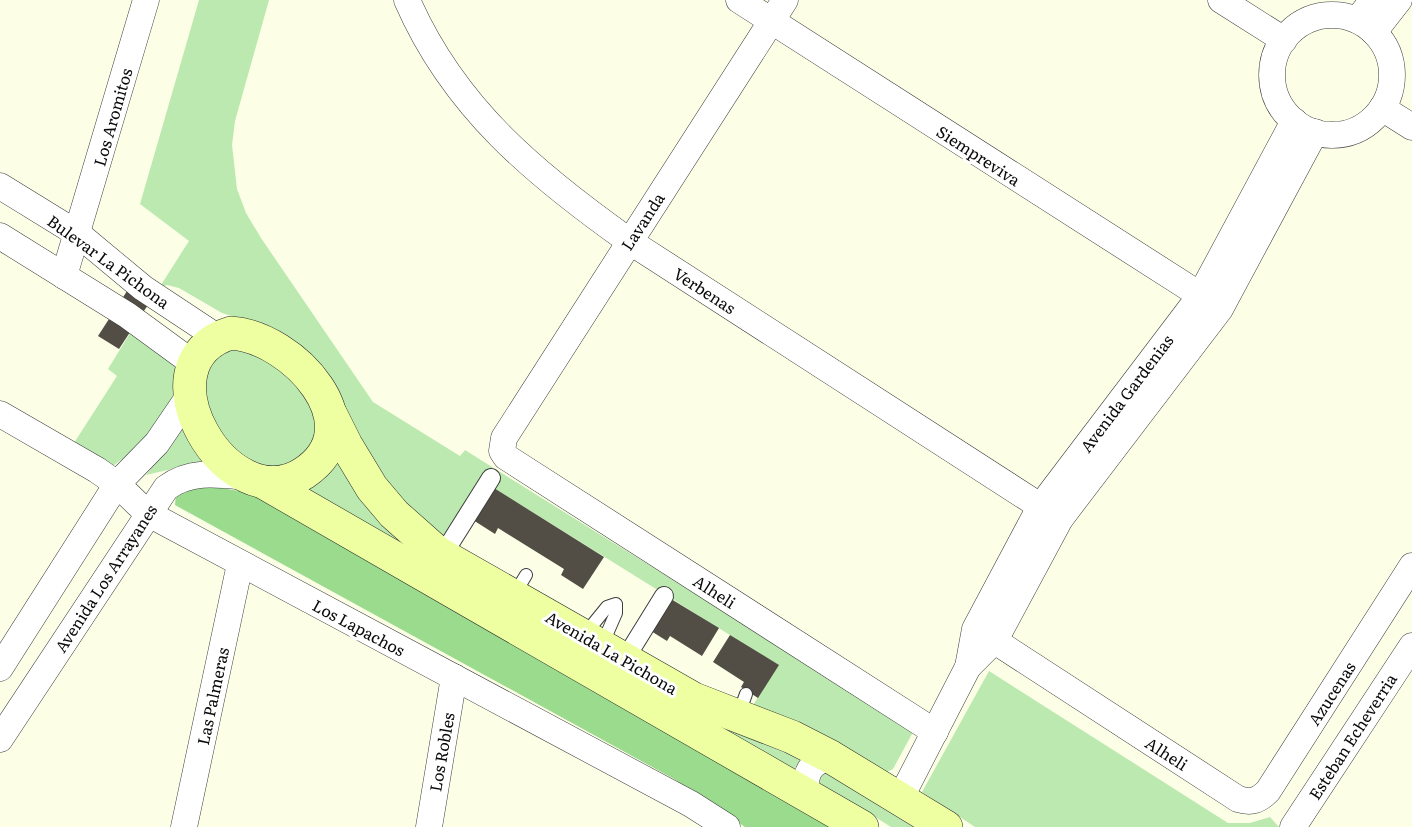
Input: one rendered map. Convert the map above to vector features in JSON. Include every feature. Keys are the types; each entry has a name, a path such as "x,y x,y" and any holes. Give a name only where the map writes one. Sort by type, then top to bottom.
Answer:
{"main road":[{"path":"231,333 245,334 277,346 307,373 319,390 331,415 329,436 315,464 302,474 284,481 254,479 218,455 194,415 189,396 194,364 201,350 217,337 231,333"},
{"name":"Avenida La Pichona","path":"331,415 372,488 403,522 456,541 603,647 683,687 742,705 792,737 831,757 946,827"},
{"name":"Avenida La Pichona","path":"254,479 862,827"}],"street":[{"name":"Los Aromitos","path":"64,276 146,0"},
{"name":"Verbenas","path":"407,0 455,81 507,145 570,199 629,241 1050,513"},
{"name":"Siempreviva","path":"739,0 1210,302"},
{"name":"Lavanda","path":"502,444 629,241 785,0"},
{"path":"1221,0 1284,40"},
{"path":"1365,26 1373,0"},
{"path":"1365,26 1399,0"},
{"path":"1333,15 1365,26 1387,50 1391,63 1391,90 1382,108 1369,123 1357,130 1328,135 1305,127 1279,102 1273,88 1274,57 1284,40 1303,22 1317,16 1333,15"},
{"path":"1382,108 1412,127"},
{"name":"Avenida Gardenias","path":"900,799 1050,513 1210,302 1305,127"},
{"name":"Bulevar La Pichona","path":"0,186 78,234 143,288 217,337"},
{"name":"Bulevar La Pichona","path":"0,236 127,315 194,364"},
{"path":"0,668 117,484 157,443 189,396"},
{"name":"Los Lapachos","path":"0,414 117,484 147,513 454,677 689,816 726,827"},
{"name":"Alheli","path":"502,444 506,457 935,732"},
{"name":"Avenida Los Arrayanes","path":"0,738 147,513 166,488 178,479 216,474 254,479"},
{"path":"456,541 491,478"},
{"name":"Las Palmeras","path":"184,827 240,564"},
{"name":"Azucenas","path":"1238,799 1247,801 1260,799 1268,791 1412,566"},
{"path":"603,647 664,596"},
{"name":"Alheli","path":"985,635 1238,799"},
{"name":"Esteban Echeverria","path":"1293,827 1412,646"},
{"name":"Los Robles","path":"429,827 454,677"},
{"path":"807,795 805,775 810,766 831,757"}],"green space":[{"path":"199,0 269,0 235,121 232,145 237,189 246,213 261,238 373,402 460,456 465,450 911,729 912,734 893,769 885,773 752,707 778,665 494,488 458,517 440,540 422,526 262,326 222,313 179,288 167,285 159,288 189,241 140,204"},
{"path":"132,330 175,363 177,379 174,394 160,422 138,446 113,466 74,443 117,376 108,369"},
{"path":"227,347 258,349 312,401 317,440 287,467 255,465 212,430 203,375"},
{"path":"185,424 207,461 146,475"},
{"path":"338,456 417,552 294,489"},
{"path":"210,486 245,492 266,501 838,827 745,827 674,779 175,505 176,494 182,489"},
{"path":"989,671 1228,823 1250,823 1270,817 1279,827 975,827 922,792"},
{"path":"692,711 802,758 793,771"},
{"path":"822,771 929,827 891,827 853,803 839,803 813,777"}],"building":[{"path":"138,274 159,288 119,349 98,336"},
{"path":"494,488 604,557 583,589 561,575 564,569 498,528 495,534 473,520"},
{"path":"671,599 719,628 702,656 670,636 667,641 651,631"},
{"path":"730,635 779,665 758,698 741,687 744,682 713,662"}]}
